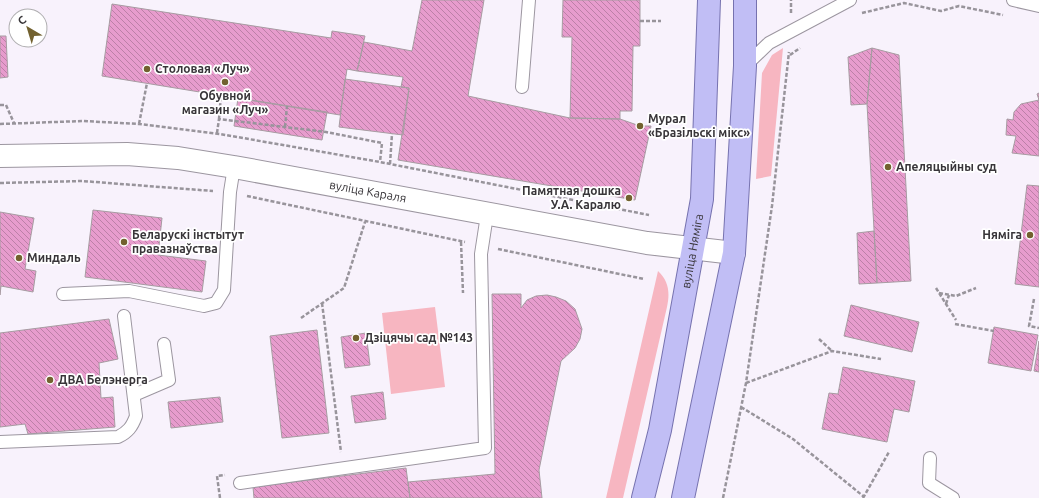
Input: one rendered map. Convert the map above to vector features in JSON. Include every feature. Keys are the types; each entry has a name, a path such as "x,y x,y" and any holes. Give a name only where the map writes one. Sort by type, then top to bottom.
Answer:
{"main road":[{"name":"вуліца Няміга","path":"643,498 660,430 702,199 709,0"},
{"path":"683,498 734,253 745,66 745,0"},
{"name":"вуліца Караля","path":"0,156 126,154 178,158 234,167 647,244 734,253"}],"lane":[{"path":"522,87 529,0"},
{"path":"745,66 769,43 850,0"},
{"path":"1014,0 1039,6"},
{"path":"63,294 129,291 204,306 216,303 224,290 230,192 234,167"},
{"path":"240,483 485,448 481,254 487,215"},
{"path":"0,442 118,437 126,433 132,427 136,416 124,316"},
{"path":"134,395 169,380 164,344"},
{"path":"930,458 929,483 953,498"}],"path":[{"path":"855,15 904,3 941,11 959,6 1006,15"},
{"path":"640,20 661,21"},
{"path":"723,498 746,383 772,206 789,56 790,31"},
{"path":"789,56 801,47"},
{"path":"139,124 146,83"},
{"path":"217,133 220,95"},
{"path":"0,105 6,105 14,124"},
{"path":"285,127 287,106"},
{"path":"219,119 326,132 382,143 380,162"},
{"path":"0,124 83,121 139,124 217,133 380,162 649,215"},
{"path":"390,164 392,134"},
{"path":"0,183 82,181 230,192 365,222 644,279"},
{"path":"300,318 344,288 365,222"},
{"path":"462,242 463,296"},
{"path":"936,288 956,320"},
{"path":"939,293 956,296 976,288"},
{"path":"946,304 949,295"},
{"path":"1034,299 1029,326 1039,328"},
{"path":"322,303 342,456"},
{"path":"955,324 994,331"},
{"path":"819,339 832,351"},
{"path":"746,383 832,351 881,359"},
{"path":"741,407 793,439 863,497 889,452"},
{"path":"220,498 217,476 226,475"}],"shaded area":[{"path":"783,48 771,176 756,179 762,73 772,55"},
{"path":"658,271 662,275 668,288 667,307 623,498 606,498"},
{"path":"435,307 445,387 391,394 382,313"}],"building":[{"path":"422,0 484,0 468,96 570,118 620,119 640,126 651,126 635,200 398,160 409,88 401,87 403,77 357,71 364,42 412,51"},
{"path":"563,0 640,0 640,46 633,46 632,111 620,111 620,119 570,118 572,37 562,37"},
{"path":"112,4 331,38 332,31 365,36 357,71 347,69 340,115 102,76"},
{"path":"0,36 6,36 8,77 0,78"},
{"name":"Апеляцыйны суд","path":"872,48 899,55 911,281 877,283 867,104"},
{"path":"872,48 867,104 851,105 848,57"},
{"path":"345,79 409,88 403,135 339,127"},
{"path":"238,98 327,112 322,140 234,126"},
{"path":"1039,100 1039,156 1012,153 1016,136 1006,135 1007,119 1013,120 1014,112 1021,104"},
{"name":"Няміга","path":"1027,185 1039,186 1039,287 1015,284"},
{"name":"Беларускі інстытут правазнаўства","path":"93,210 162,218 158,255 206,261 202,292 85,277"},
{"path":"0,212 34,218 25,269 36,271 33,292 1,286 0,295"},
{"path":"874,231 877,283 859,284 857,233"},
{"path":"492,294 521,294 521,308 527,300 536,296 547,295 556,297 566,301 575,309 582,329 580,339 575,348 561,361 539,470 542,498 410,498 408,482 495,474"},
{"path":"851,305 919,322 912,352 844,336"},
{"name":"ДВА Белэнерга","path":"109,319 118,359 99,363 101,398 113,397 115,427 28,434 25,424 0,427 0,333"},
{"path":"994,327 1038,335 1031,371 988,363"},
{"path":"317,330 329,433 282,438 270,336"},
{"path":"366,333 370,365 345,368 341,337"},
{"path":"1039,341 1039,372 1034,371"},
{"path":"843,367 915,381 909,412 894,409 887,442 822,429 829,393 838,394"},
{"path":"383,392 386,419 355,423 351,396"},
{"path":"220,397 223,422 171,428 168,402"},
{"path":"406,468 410,498 254,498 253,487"}],"place":[{"name":"Столовая «Луч»","path":"147,69"},
{"name":"Обувной магазин «Луч»","path":"225,82"},
{"name":"Мурал «Бразільскі мікс»","path":"640,126"},
{"name":"Апеляцыйны суд","path":"888,167"},
{"name":"Памятная дошка У.А. Каралю","path":"629,198"},
{"name":"Няміга","path":"1030,235"},
{"name":"Беларускі інстытут правазнаўства","path":"124,242"},
{"name":"Миндаль","path":"19,258"},
{"name":"Дзіцячы сад №143","path":"356,338"},
{"name":"ДВА Белэнерга","path":"50,380"}]}
